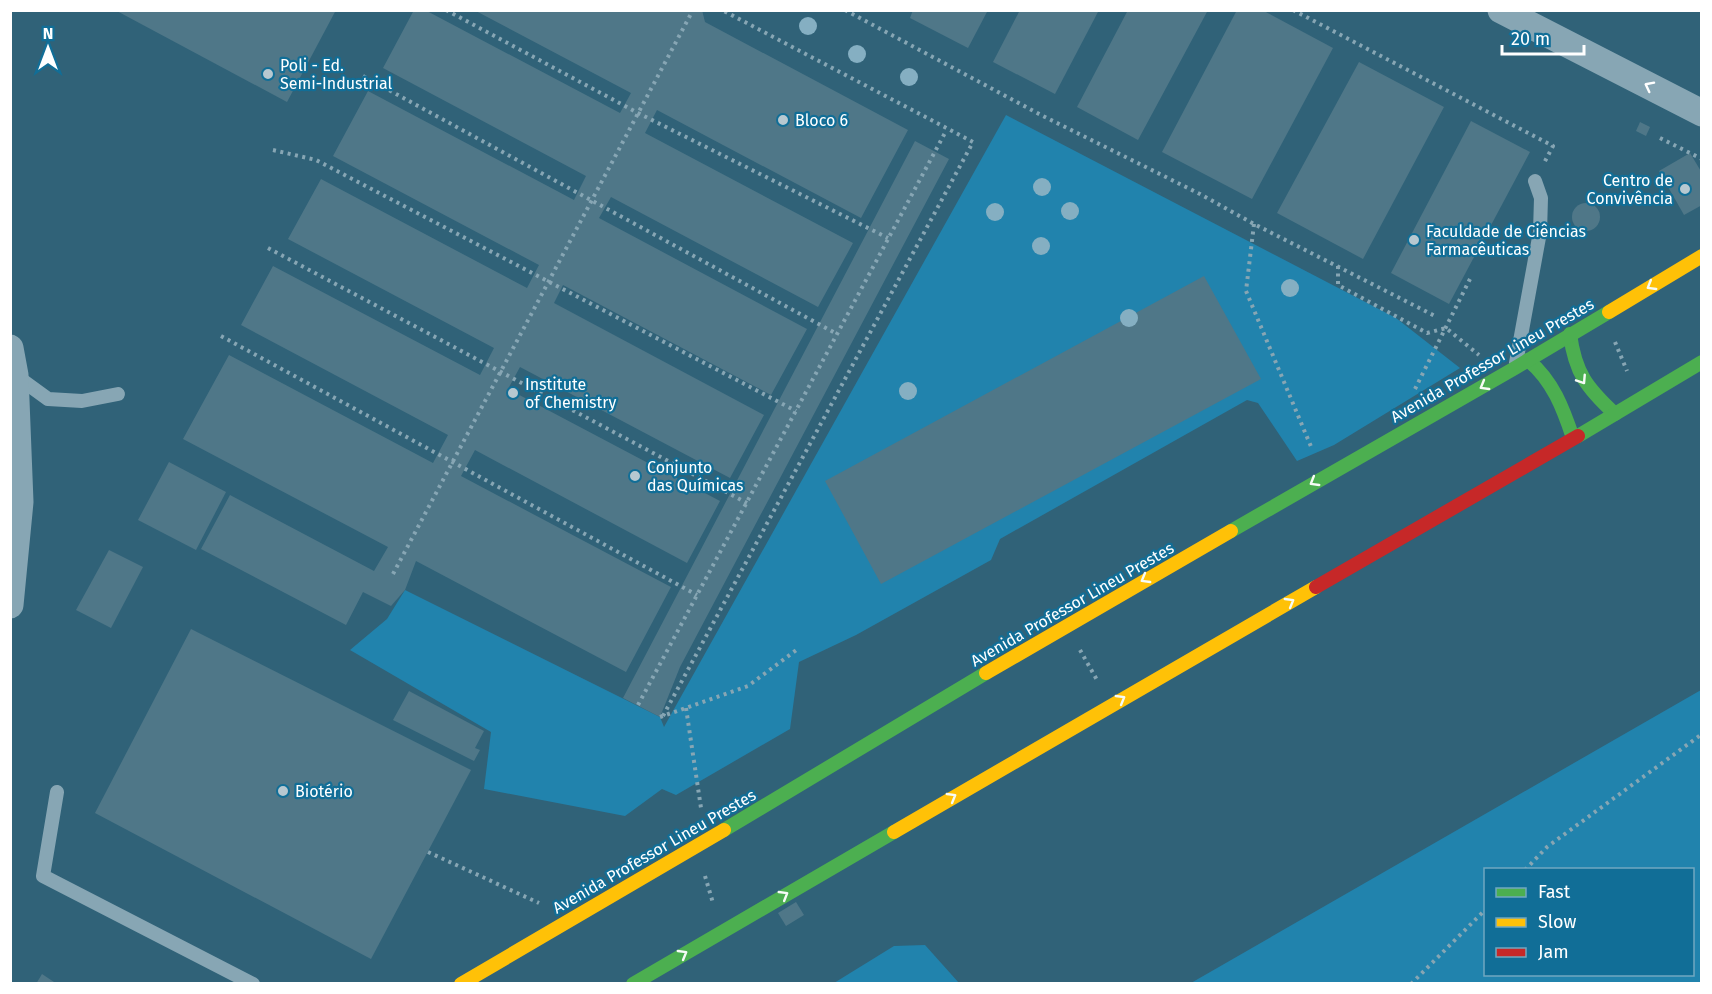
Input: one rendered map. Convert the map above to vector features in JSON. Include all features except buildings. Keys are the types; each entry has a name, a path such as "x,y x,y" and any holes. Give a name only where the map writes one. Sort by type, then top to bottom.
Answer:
{"main road":[{"name":"Avenida Professor Lineu Prestes","path":"461,984 1067,626 1509,372 1701,256"},
{"path":"1570,334 1573,360 1582,381 1615,414"},
{"path":"1528,360 1544,374 1550,384 1564,411 1573,438"},
{"path":"633,984 1701,362"}],"street":[{"path":"1501,10 1701,113"},
{"path":"10,348 15,375 20,502 10,605"}],"lane":[{"path":"1509,372 1540,232 1541,198 1535,181"},
{"path":"15,375 48,399 82,401 118,394"},
{"path":"57,792 43,876 253,984"}],"path":[{"path":"446,10 638,113 888,238"},
{"path":"393,574 693,10"},
{"path":"722,10 973,142 661,717 748,686 799,648"},
{"path":"845,10 1041,115 1436,316"},
{"path":"1293,10 1552,146 1535,181"},
{"path":"363,76 837,334"},
{"path":"638,705 946,131"},
{"path":"1660,138 1701,159"},
{"path":"273,150 316,160 796,411"},
{"path":"1254,224 1246,291 1324,477"},
{"path":"268,248 747,503"},
{"path":"1338,266 1338,285 1426,333 1446,328 1509,372"},
{"path":"1410,399 1471,277"},
{"path":"1603,314 1639,399"},
{"path":"221,336 697,595"},
{"path":"1067,626 1110,705"},
{"path":"686,708 700,843 723,931"},
{"path":"1527,868 1547,847 1701,734"},
{"path":"428,852 572,918"},
{"path":"1411,984 1484,910"}],"shaded area":[{"path":"1006,115 1396,318 1460,368 1334,445 1297,461 1258,403 1247,400 1000,539 991,560 856,635 799,662 790,729 676,795 662,789 625,816 484,789 491,732 350,650 387,619 405,590 660,717 664,727"},
{"path":"1701,690 1701,983 1191,983"},
{"path":"925,945 959,983 834,983 894,946"}],"traffic: fast":[{"path":"1231,531 1609,312"},
{"path":"1570,334 1575,359 1584,379 1615,414"},
{"path":"1528,360 1551,386 1573,438"},
{"path":"1578,436 1702,362"},
{"path":"724,830 986,673"},
{"path":"633,984 894,832"}],"traffic: slow":[{"path":"1609,312 1702,256"},
{"path":"986,673 1231,531"},
{"path":"894,832 1316,587"},
{"path":"461,984 724,830"}],"traffic: jam":[{"path":"1316,587 1578,436"}],"place":[{"name":"Poli - Ed. Semi-Industrial","path":"268,74"},
{"name":"Bloco 6","path":"783,120"},
{"name":"Centro de Convivência","path":"1685,189"},
{"name":"Faculdade de Ciências Farmacêuticas","path":"1414,240"},
{"name":"Institute of Chemistry","path":"513,393"},
{"name":"Conjunto das Químicas","path":"635,476"},
{"name":"Biotério","path":"283,791"}]}
